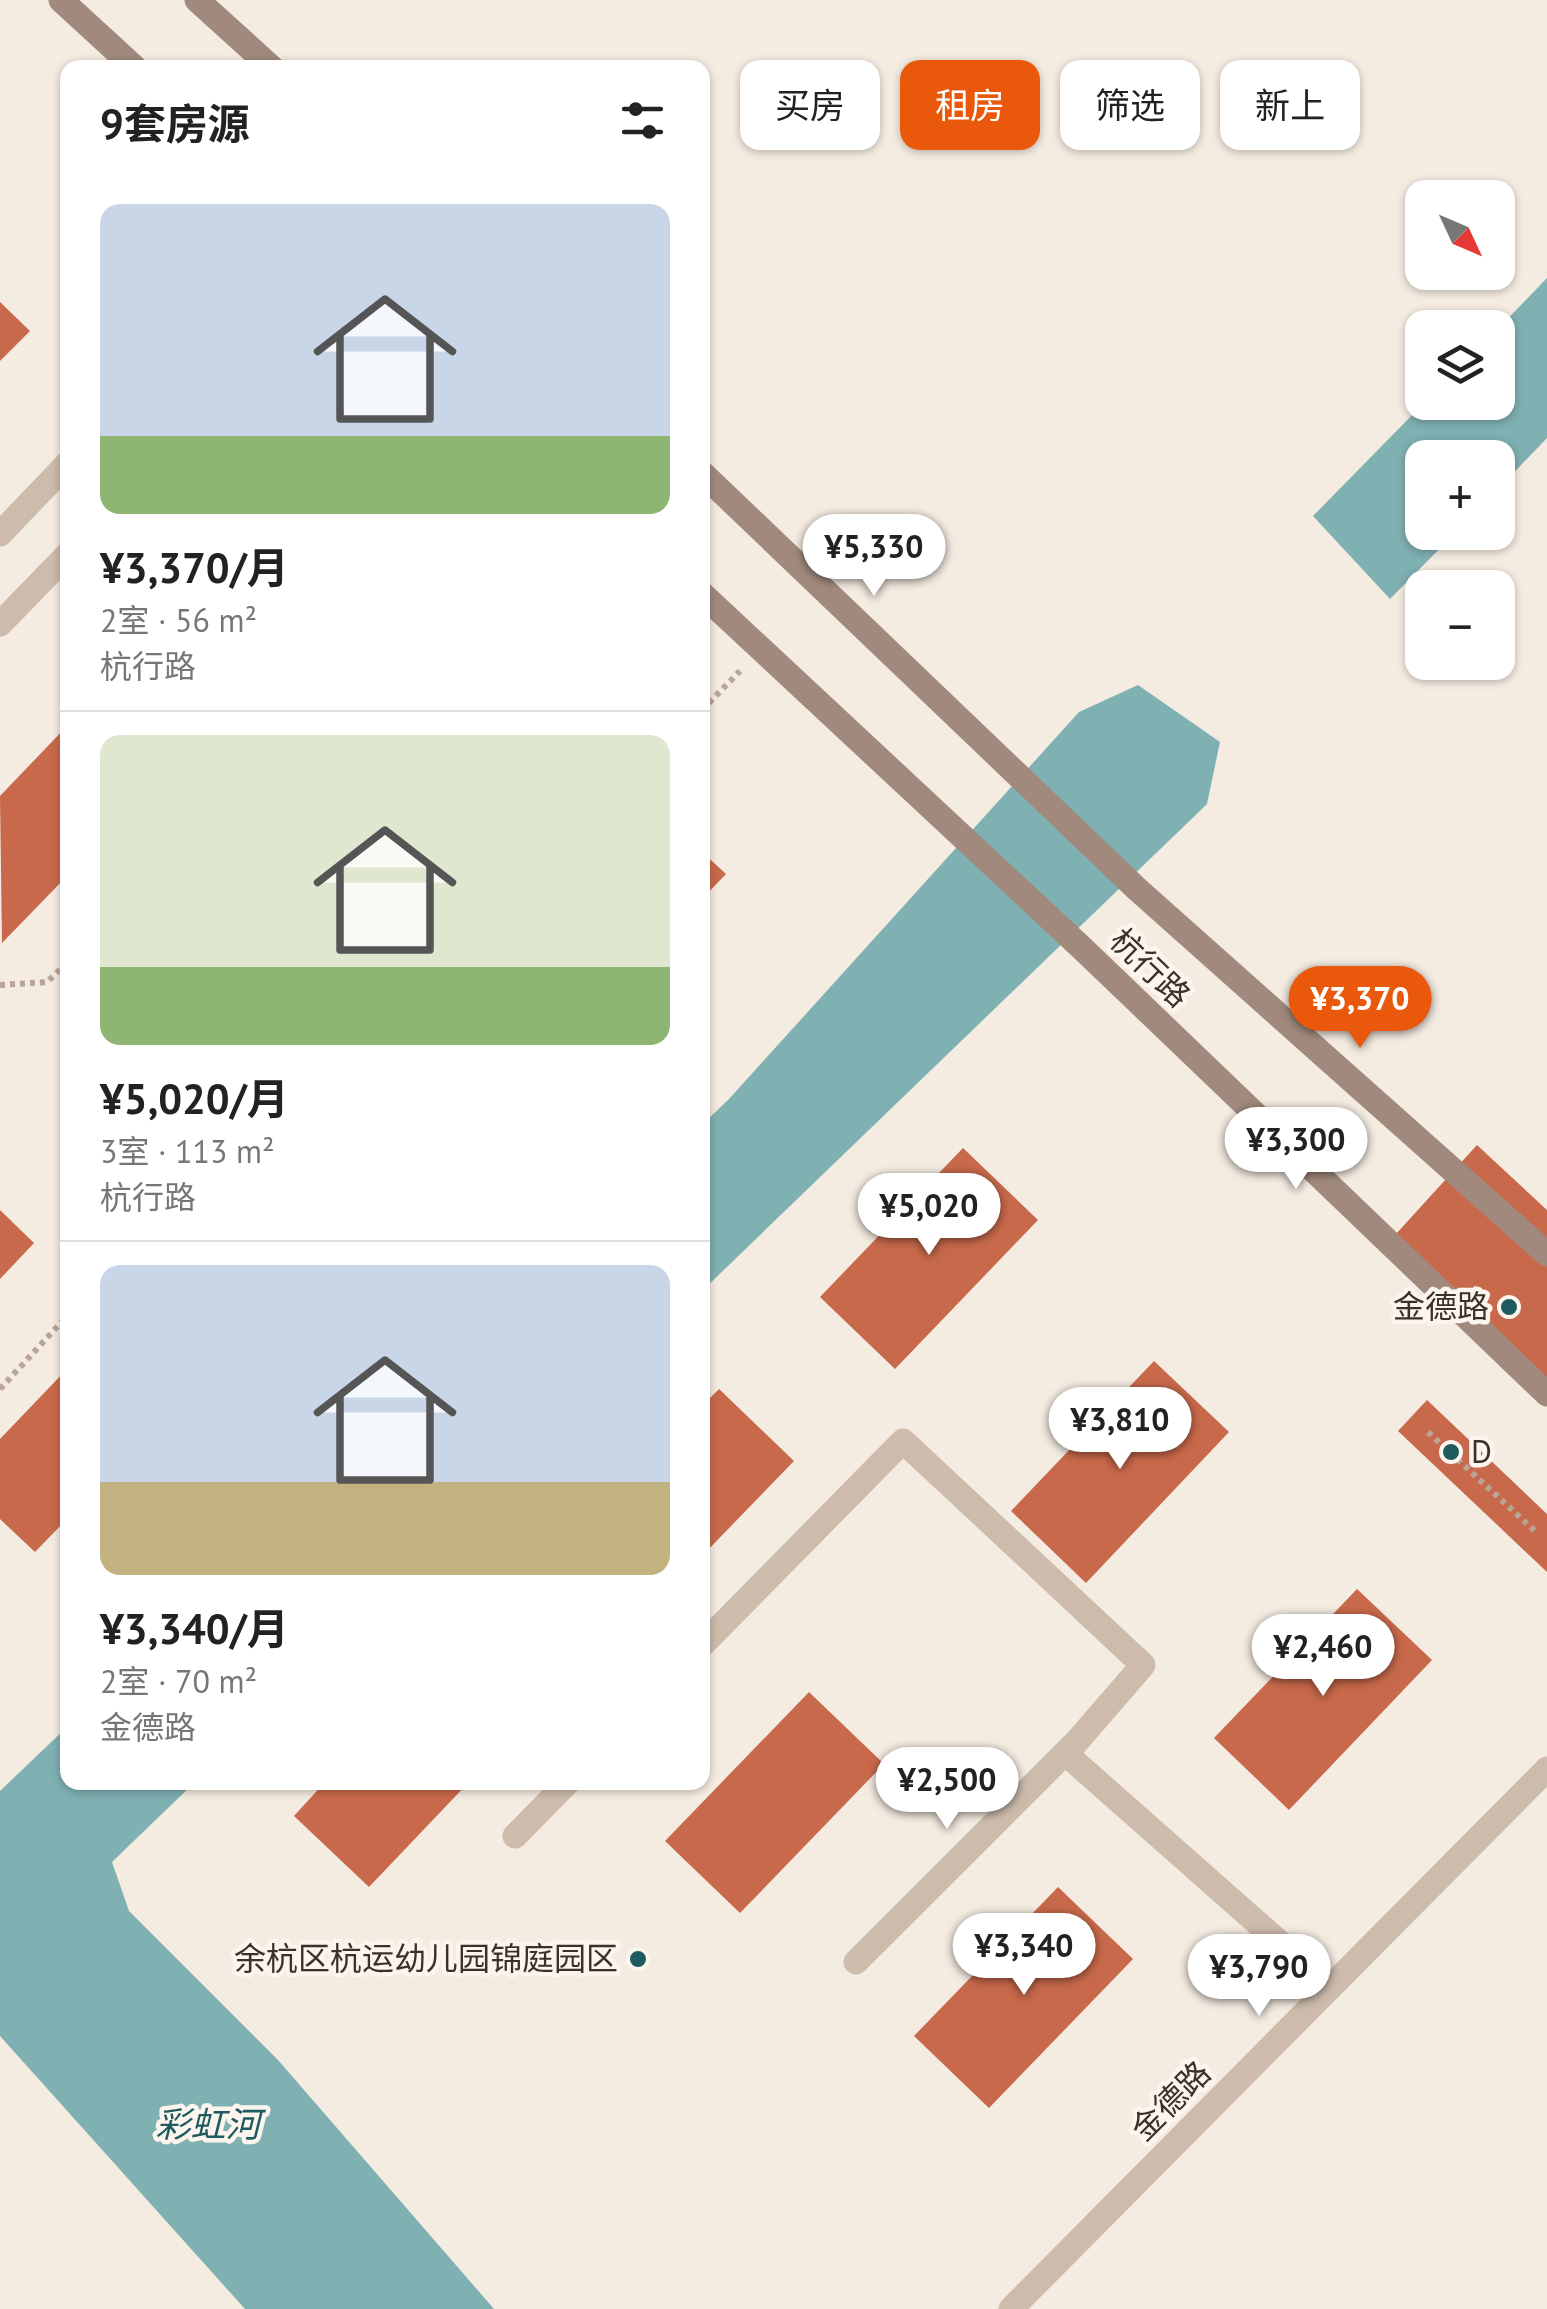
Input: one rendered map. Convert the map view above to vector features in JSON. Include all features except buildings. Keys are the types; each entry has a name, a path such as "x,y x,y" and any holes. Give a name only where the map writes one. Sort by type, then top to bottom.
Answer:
{"main road":[{"path":"61,0 125,60"},
{"path":"197,0 263,60"},
{"name":"杭行路","path":"710,481 1137,889 1547,1254"},
{"name":"杭行路","path":"710,601 1084,950 1547,1394"}],"street":[{"path":"0,534 60,471"},
{"path":"0,624 60,562"},
{"path":"710,1637 902,1441 1143,1665 1066,1754 1330,1987"},
{"path":"856,1962 1078,1740"},
{"name":"金德路","path":"1011,2309 1547,1769"},
{"path":"515,1836 560,1790"}],"path":[{"path":"710,702 762,649"},
{"path":"0,985 47,982 60,970"},
{"path":"0,1389 60,1324"},
{"path":"1428,1432 1536,1534"}],"water":[{"path":"1547,278 1547,438 1515,471 1515,440 1405,440 1405,550 1438,550 1419,570 1405,570 1405,584 1390,599 1313,516 1407,420 1515,420 1515,311"},
{"path":"1138,685 1220,742 1207,804 710,1283 710,1117 1079,712"},
{"name":"彩虹河","path":"60,1734 60,1790 187,1790 112,1862 129,1911 278,2060 494,2309 245,2309 0,2036 0,1791"}],"place":[{"name":"金德路","path":"1509,1307"},
{"name":"D","path":"1451,1452"},
{"name":"余杭区杭运幼儿园锦庭园区","path":"638,1959"}]}
